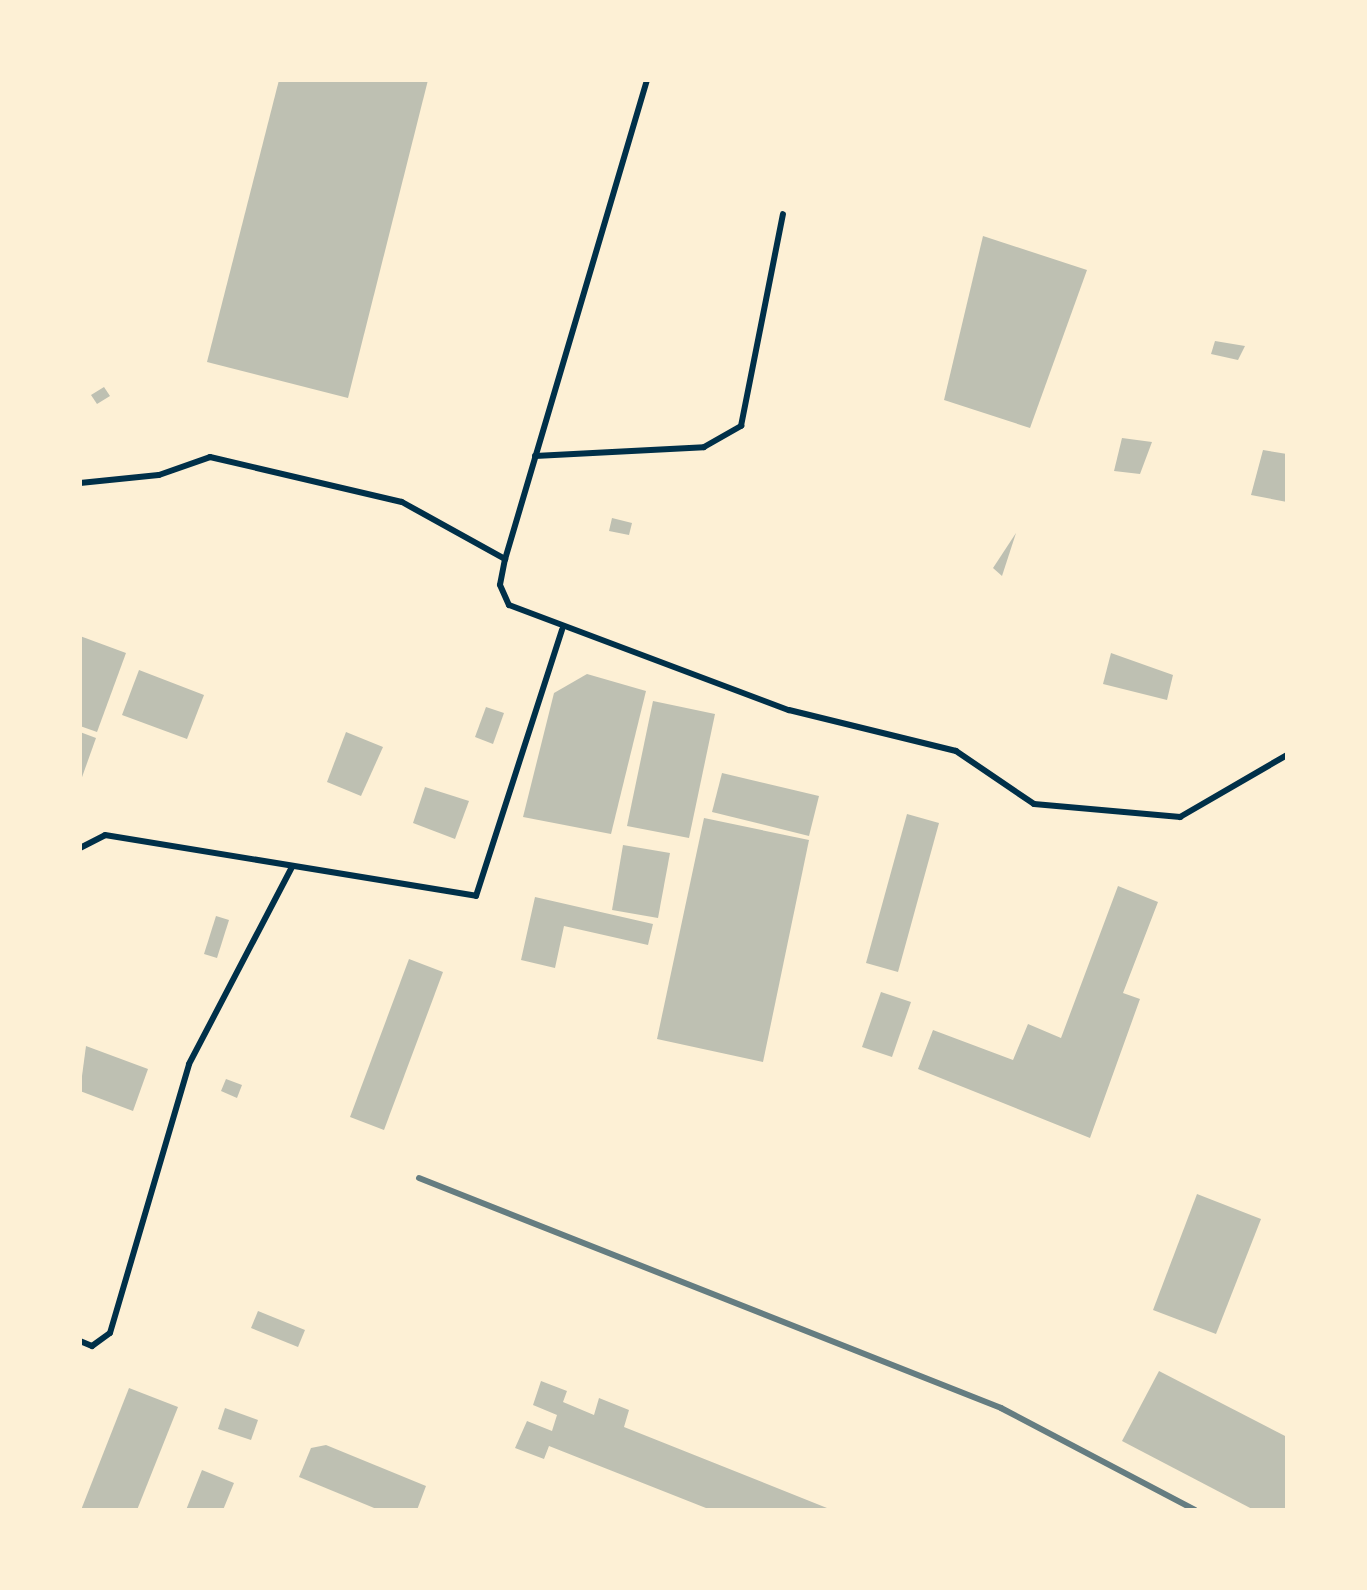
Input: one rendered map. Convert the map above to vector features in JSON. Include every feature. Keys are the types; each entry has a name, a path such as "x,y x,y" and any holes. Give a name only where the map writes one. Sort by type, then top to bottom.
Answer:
{"lane":[{"path":"647,80 505,559 500,585 509,605 562,630 789,710 956,751 1034,804 1180,817 1287,755"},
{"path":"534,456 704,447 741,426 784,214"},
{"path":"80,483 158,475 210,457 402,502 505,559"},
{"path":"80,848 106,836 476,896 562,630"},
{"path":"80,1342 92,1346 110,1333 190,1064 292,867"}],"building":[{"path":"279,80 428,80 348,398 207,362"},
{"path":"983,236 1087,270 1030,428 944,400"},
{"path":"1215,341 1245,346 1238,360 1211,354"},
{"path":"104,387 110,396 97,404 91,395"},
{"path":"1122,438 1152,442 1140,474 1114,471"},
{"path":"1263,450 1287,454 1287,502 1251,495"},
{"path":"612,518 632,523 629,535 609,531"},
{"path":"1016,533 1002,576 993,568"},
{"path":"80,636 126,653 97,732 80,726"},
{"path":"1111,653 1173,675 1167,700 1103,684"},
{"path":"139,670 204,695 187,739 122,715"},
{"path":"587,674 646,691 611,834 523,817 554,693"},
{"path":"653,701 715,714 689,838 627,826"},
{"path":"486,707 504,713 493,744 475,737"},
{"path":"80,732 96,738 81,780 80,780"},
{"path":"346,732 383,747 361,796 327,782"},
{"path":"722,773 819,796 809,836 712,812"},
{"path":"425,787 469,801 455,839 413,823"},
{"path":"907,814 939,823 898,972 866,963"},
{"path":"704,818 809,840 763,1062 657,1039"},
{"path":"623,845 670,853 658,918 612,910"},
{"path":"1118,886 1158,902 1123,993 1140,999 1090,1138 918,1069 933,1030 1013,1060 1028,1024 1061,1038"},
{"path":"535,897 653,924 648,945 564,926 555,968 521,960"},
{"path":"216,916 229,920 217,958 204,954"},
{"path":"409,959 443,972 384,1130 350,1117"},
{"path":"881,992 911,1002 892,1057 862,1047"},
{"path":"86,1046 148,1069 133,1111 80,1091"},
{"path":"226,1079 242,1085 237,1098 221,1091"},
{"path":"1197,1194 1261,1219 1216,1334 1153,1310"},
{"path":"258,1311 305,1330 298,1347 251,1328"},
{"path":"1159,1371 1287,1437 1287,1510 1254,1510 1122,1441"},
{"path":"541,1381 567,1391 563,1402 594,1415 599,1398 629,1410 624,1427 832,1510 711,1510 549,1446 544,1459 515,1448 527,1421 552,1431 557,1415 533,1405"},
{"path":"129,1388 178,1407 137,1510 81,1510"},
{"path":"225,1408 258,1420 251,1440 218,1429"},
{"path":"326,1445 426,1486 417,1510 379,1510 299,1477 311,1448"},
{"path":"202,1470 234,1483 223,1510 186,1510"}],"railway":[{"path":"419,1178 1001,1408 1195,1510"}]}
